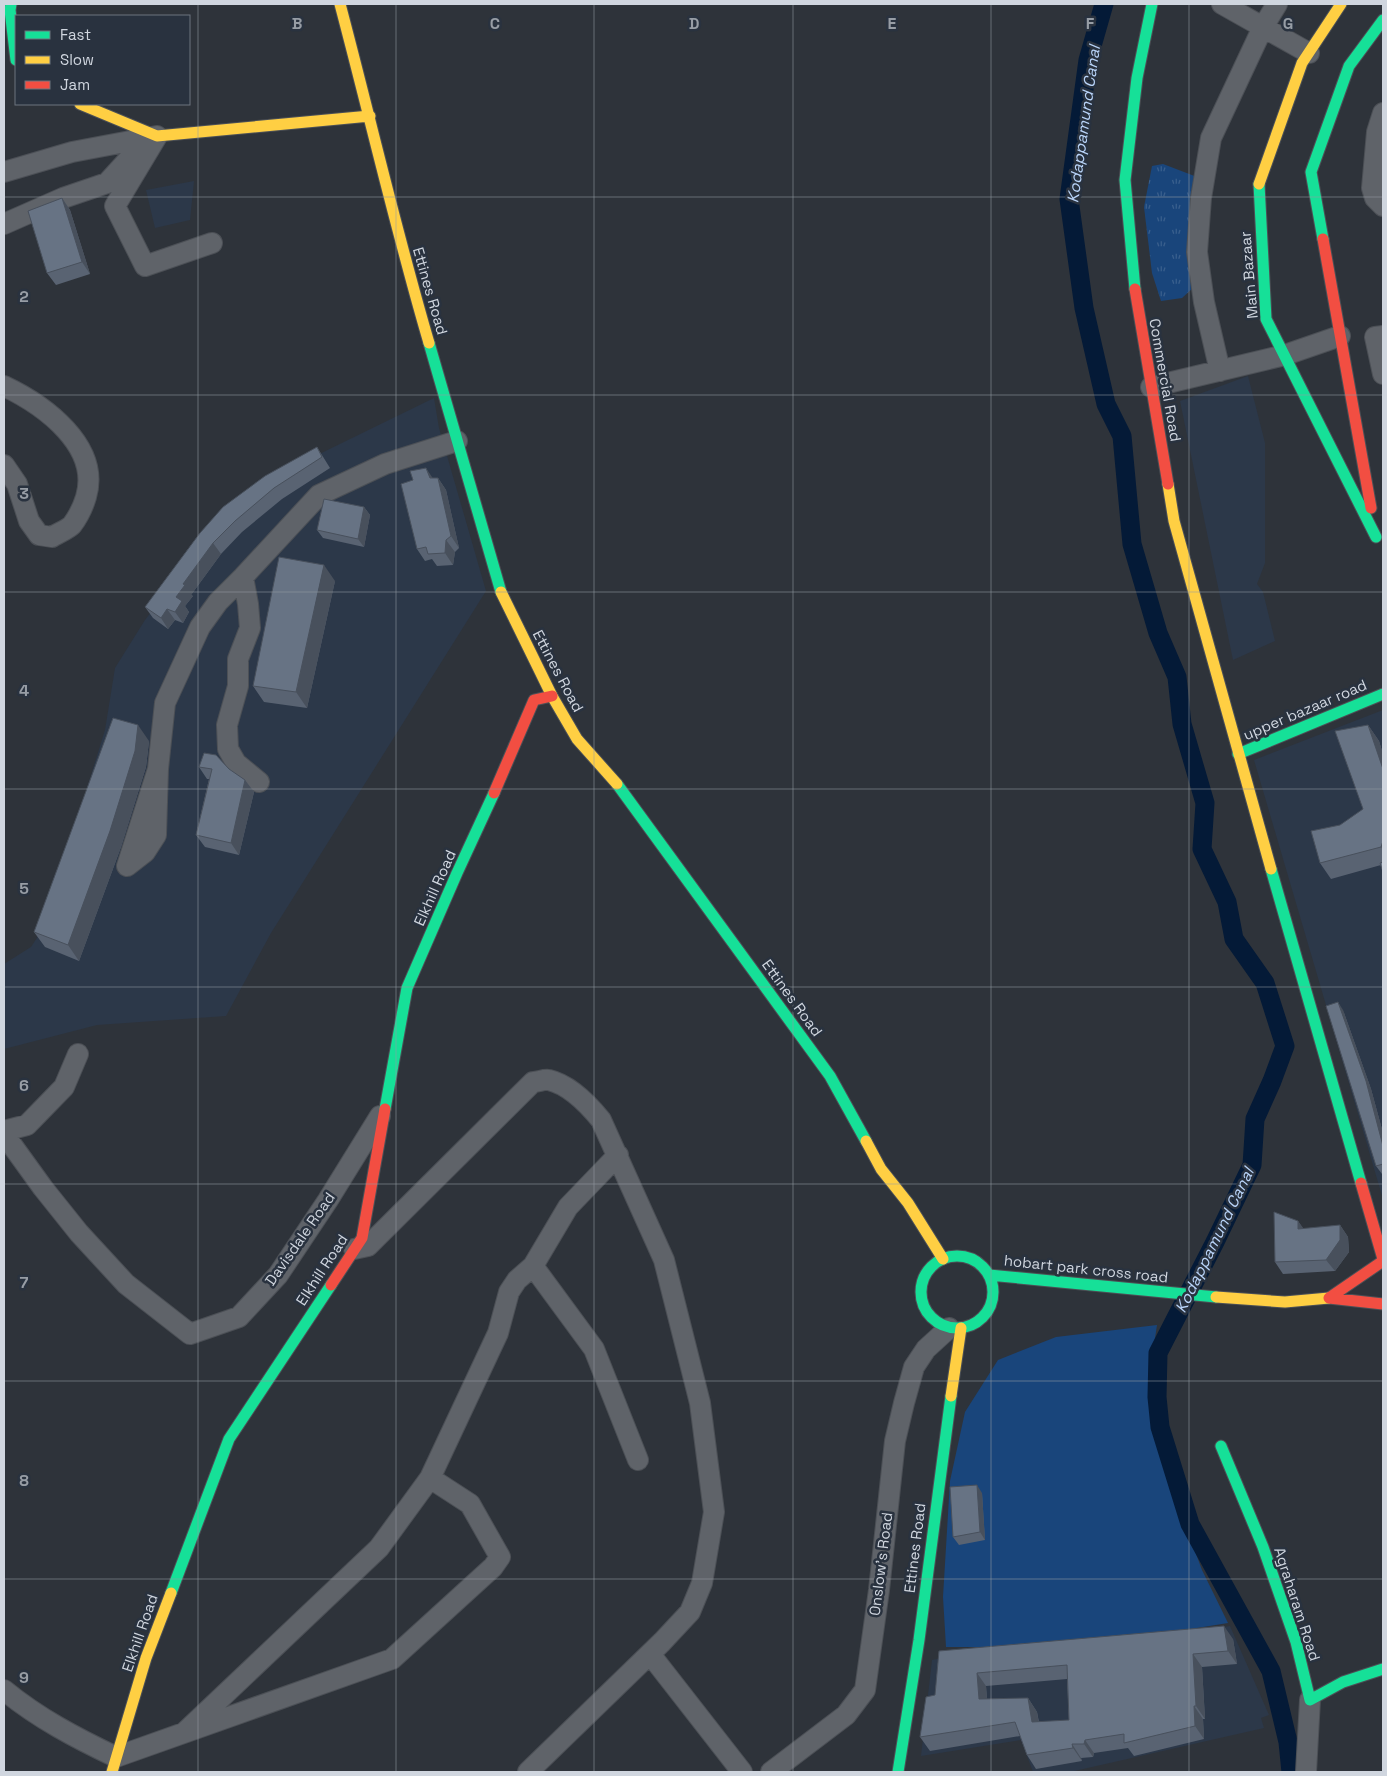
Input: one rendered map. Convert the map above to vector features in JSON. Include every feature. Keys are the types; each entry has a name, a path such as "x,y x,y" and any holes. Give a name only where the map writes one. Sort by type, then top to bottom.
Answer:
{"street":[{"path":"11,4 15,59"},
{"name":"Ettines Road","path":"340,4 370,116 402,250 502,596 552,696 577,739 612,777 633,804 830,1076 881,1169 908,1203 943,1259"},
{"name":"Commercial Road","path":"1152,4 1137,78 1125,180 1135,292 1174,521 1316,1030 1383,1260"},
{"path":"1222,4 1309,53"},
{"path":"1220,371 1204,302 1197,252 1201,198 1211,138 1263,27 1277,4"},
{"name":"Main Bazaar","path":"1340,4 1302,63 1258,187 1266,319 1383,548"},
{"path":"1376,537 1311,172 1349,66 1383,20"},
{"path":"82,105 153,137"},
{"path":"1383,113 1377,132 1372,188 1375,198 1383,206"},
{"path":"4,172 72,152 153,137 370,116"},
{"path":"4,224 63,198 107,183 153,137"},
{"path":"153,137 115,206 145,266 212,243"},
{"path":"1151,387 1285,356 1340,336"},
{"path":"1383,336 1375,337 1383,374"},
{"path":"4,386 25,396 49,412 69,433 86,461 90,485 83,506 71,525 52,537 39,535 29,521 17,484 4,465"},
{"path":"158,770 165,703 200,627 218,602 319,495 385,464 457,441"},
{"path":"243,577 250,628 238,659 238,686 227,725 228,749 236,763 259,782"},
{"name":"upper bazaar road","path":"1238,754 1383,694"},
{"name":"Elkhill Road","path":"114,1764 146,1658 229,1439 362,1238 407,988 504,772 534,700 552,696"},
{"path":"4,1133 27,1125 64,1087 78,1054"},
{"path":"354,1249 368,1246 533,1082 548,1080 587,1102 601,1120 664,1260 700,1403 714,1512 702,1583 690,1612 650,1654 528,1772"},
{"name":"Davisdale Road","path":"4,1133 42,1188 79,1233 126,1284 190,1334 239,1317 278,1275 328,1200 384,1109"},
{"path":"185,1732 379,1548 430,1478 498,1333 509,1292 517,1280 533,1266 568,1207 618,1156"},
{"path":"953,1256 964,1256 983,1266 989,1275 993,1286 993,1298 990,1309 973,1325 955,1328 939,1324 930,1317 924,1307 921,1296 926,1274 933,1265 943,1259 953,1256"},
{"path":"1329,1298 1383,1260"},
{"path":"533,1266 594,1349 638,1460"},
{"name":"hobart park cross road","path":"989,1275 1168,1293 1285,1302 1329,1298 1383,1304"},
{"name":"Ettines Road","path":"898,1772 919,1640 946,1426 955,1328"},
{"name":"Onslow's Road","path":"771,1772 846,1715 865,1690 879,1590 895,1441 904,1403 914,1367 926,1349 955,1328"},
{"name":"Agraharam Road","path":"1221,1446 1263,1547 1296,1642 1310,1700"},
{"path":"4,1690 28,1710 77,1738 114,1764 185,1732 392,1659 493,1568 500,1557 470,1504 430,1478"},
{"path":"650,1654 742,1772"},
{"path":"1306,1772 1310,1700 1343,1682 1383,1669"}],"shaded area":[{"path":"194,181 190,220 155,228 146,190"},
{"path":"1248,376 1265,443 1265,563 1257,584 1263,592 1275,641 1233,660 1180,401"},
{"path":"434,398 439,428 486,591 271,933 226,1016 97,1025 4,1049 4,964 31,947 44,927 105,730 115,668 145,620 227,514 301,463"},
{"path":"1383,710 1383,1199 1254,760"},
{"path":"1230,1626 1269,1715 1261,1718 1264,1728 1070,1772 1033,1772 1021,1740 921,1756 932,1660 963,1654 1156,1639"}],"green space":[{"path":"1163,164 1197,177 1194,287 1182,298 1161,301 1152,273 1144,207 1152,166"},
{"path":"1157,1325 1150,1371 1154,1427 1176,1500 1202,1570 1228,1623 1135,1638 991,1647 946,1647 943,1597 950,1481 965,1412 998,1360 1056,1337"}],"building":[{"path":"62,198 82,262 47,273 28,211"},
{"path":"317,447 322,457 274,488 235,521 213,543 183,584 185,585 176,597 182,601 175,612 167,609 161,618 145,607 200,533 223,507 265,476"},
{"path":"426,468 430,478 438,478 451,536 446,540 445,553 428,554 426,547 417,549 401,484 413,480 410,471"},
{"path":"324,499 364,507 358,539 317,530"},
{"path":"279,557 324,565 296,692 253,686"},
{"path":"113,718 138,725 135,751 110,831 68,945 34,932"},
{"path":"1368,725 1383,769 1383,841 1381,847 1320,863 1311,831 1340,825 1363,809 1335,731"},
{"path":"204,753 216,755 229,769 245,780 231,843 196,835 212,769 199,767"},
{"path":"1338,1002 1366,1081 1383,1146 1383,1164 1376,1166 1326,1006"},
{"path":"1274,1212 1298,1221 1298,1229 1340,1225 1340,1240 1326,1260 1275,1262"},
{"path":"977,1485 980,1532 953,1537 950,1487"},
{"path":"1224,1626 1228,1651 1193,1654 1196,1706 1194,1706 1195,1726 1124,1743 1124,1734 1085,1740 1084,1744 1072,1744 1073,1748 1027,1755 1015,1722 920,1737 926,1697 935,1695 939,1651","holes":["1067,1665 1069,1720 1032,1722 1028,1698 979,1699 977,1673"]}],"waterway":[{"name":"Kodappamund Canal","path":"1104,4 1088,60 1069,199 1084,308 1106,404 1122,436 1132,544 1158,633 1177,677 1182,724 1205,803 1202,849 1227,902 1234,939 1265,983 1285,1046 1255,1119 1252,1165 1158,1353 1157,1397 1160,1427 1190,1524 1271,1671 1288,1742 1291,1772"}],"traffic: fast":[{"path":"11,4 15,52"},
{"path":"1135,289 1125,180 1137,78 1152,4"},
{"path":"1323,239 1311,172 1349,66 1383,20"},
{"path":"1259,184 1266,319 1376,537"},
{"path":"429,343 501,592"},
{"path":"1238,754 1383,694"},
{"path":"617,784 830,1076 866,1141"},
{"path":"385,1109 407,988 494,793"},
{"path":"1271,869 1361,1183"},
{"path":"957,1256 977,1262 987,1272 993,1292 987,1312 977,1322 957,1328 937,1322 927,1312 921,1292 927,1272 937,1262 957,1256"},
{"path":"989,1275 1216,1297"},
{"path":"171,1593 229,1439 331,1285"},
{"path":"898,1772 919,1640 951,1396"},
{"path":"1221,1446 1263,1547 1296,1642 1310,1700 1343,1682 1383,1669"}],"traffic: slow":[{"path":"340,4 394,216 429,343"},
{"path":"1259,184 1302,63 1341,4"},
{"path":"82,105 157,136 370,116"},
{"path":"1168,484 1174,521 1271,869"},
{"path":"501,592 552,696 577,739 617,784"},
{"path":"866,1141 881,1169 908,1203 943,1259"},
{"path":"1216,1297 1285,1302 1329,1298"},
{"path":"951,1396 961,1328"},
{"path":"112,1772 146,1658 171,1593"}],"traffic: jam":[{"path":"1323,239 1371,508"},
{"path":"1135,289 1168,484"},
{"path":"494,793 534,700 552,696"},
{"path":"331,1285 362,1238 385,1109"},
{"path":"1361,1183 1383,1259"},
{"path":"1383,1261 1329,1298 1383,1304"}]}
